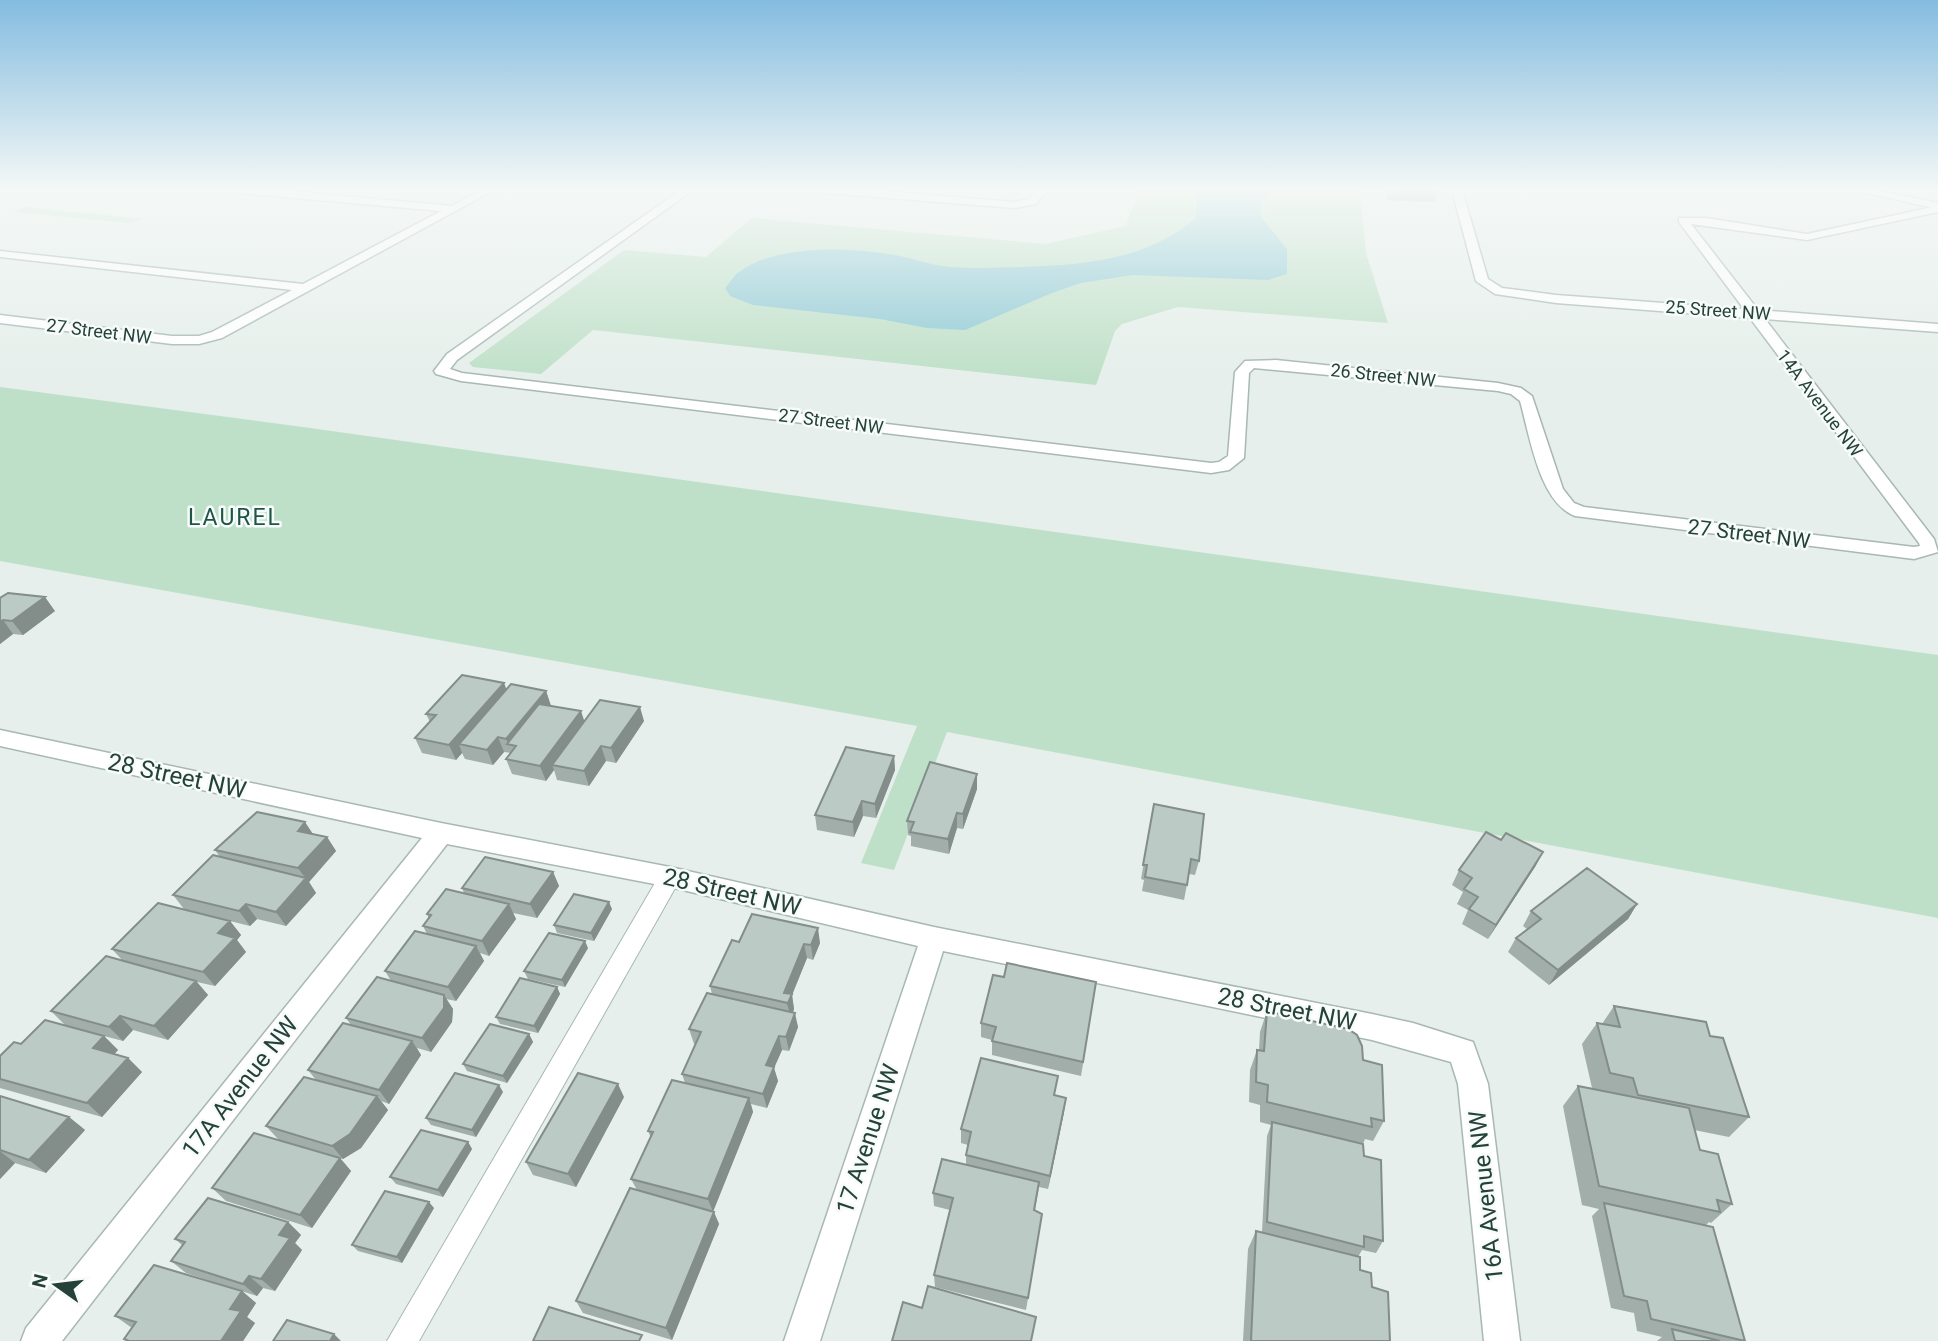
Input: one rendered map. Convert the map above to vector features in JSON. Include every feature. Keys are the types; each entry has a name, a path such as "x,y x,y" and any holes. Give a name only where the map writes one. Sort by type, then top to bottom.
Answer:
{"street":[{"path":"0,254 306,288 372,253"},
{"name":"27 Street NW","path":"600,253 452,357 441,371 461,377 1189,467 1223,467"},
{"name":"25 Street NW","path":"1474,253 1482,281 1499,291 1556,299 1938,328"},
{"name":"14A Avenue NW","path":"1706,253 1930,550"},
{"name":"27 Street NW","path":"0,318 172,340 199,340 217,335 306,288"},
{"name":"26 Street NW","path":"1223,467 1236,458 1242,372 1250,364 1289,365 1517,391 1527,399 1555,490 1568,507"},
{"name":"27 Street NW","path":"1568,507 1581,513 1887,550 1914,553 1930,550"},
{"name":"28 Street NW","path":"0,738 441,833 670,877 934,938 1393,1031 1463,1052"},
{"name":"17A Avenue NW","path":"39,1341 441,833"},
{"name":"17 Avenue NW","path":"802,1341 934,938"},
{"name":"16A Avenue NW","path":"1463,1052 1473,1084 1502,1341"}],"lane":[{"path":"402,1341 670,877"}],"green space":[{"path":"620,253 706,257 711,253 1366,253 1388,323 1178,307 1122,324 1115,331 1096,385 593,330 541,374 473,367 469,363"},
{"path":"0,387 1938,655 1938,918 947,732 894,870 861,863 917,726 0,561"}],"water":[{"path":"793,253 878,253 942,266 972,268 1068,264 1114,258 1131,253 1287,253 1287,274 1268,280 1133,275 1081,283 965,330 927,328 880,319 753,305 730,296 725,288 737,273 756,263"}],"building":[{"path":"8,593 45,597 12,621 0,622 0,598"},
{"path":"462,675 504,683 449,745 415,738 436,715 426,714"},
{"path":"511,684 546,691 506,739 498,737 487,750 459,744"},
{"path":"600,700 640,707 611,748 601,746 584,771 552,765"},
{"path":"539,704 581,711 540,766 506,759 516,746 507,744"},
{"path":"846,747 894,756 875,804 862,801 853,822 815,815"},
{"path":"930,762 977,774 963,814 957,813 948,839 910,832 914,822 907,821"},
{"path":"1154,804 1204,814 1199,861 1191,859 1187,885 1145,877 1147,865 1143,865"},
{"path":"257,812 305,822 298,831 327,837 298,868 215,850"},
{"path":"1486,832 1501,840 1506,833 1543,852 1496,925 1469,909 1478,897 1464,889 1472,878 1459,870"},
{"path":"213,855 306,878 276,912 246,904 239,911 173,895"},
{"path":"485,857 553,872 530,904 462,888"},
{"path":"1587,868 1637,904 1558,970 1516,938 1541,919 1531,911"},
{"path":"446,889 509,904 482,941 423,926 431,915 427,914"},
{"path":"574,894 609,902 591,933 554,925"},
{"path":"158,903 230,921 218,933 235,938 203,972 112,949"},
{"path":"752,914 818,928 811,945 804,944 784,993 792,994 788,1003 710,986 732,940 739,942"},
{"path":"415,931 476,946 448,987 385,971"},
{"path":"549,933 585,941 562,980 524,971"},
{"path":"106,956 196,981 154,1026 120,1016 109,1027 51,1011"},
{"path":"1007,963 1096,982 1083,1062 992,1041 996,1027 981,1023 993,975 1004,977"},
{"path":"377,977 444,995 444,1008 422,1038 346,1018"},
{"path":"520,978 557,987 534,1026 496,1017"},
{"path":"707,993 795,1013 786,1037 779,1036 766,1065 774,1067 763,1094 682,1074 701,1032 689,1029"},
{"path":"1614,1006 1706,1022 1710,1036 1723,1038 1749,1117 1638,1095 1633,1078 1610,1073 1597,1023 1620,1027"},
{"path":"1267,1011 1348,1029 1357,1035 1362,1046 1363,1060 1382,1065 1384,1121 1371,1118 1372,1127 1267,1102 1268,1085 1256,1082 1257,1050 1264,1051"},
{"path":"45,1020 104,1036 93,1048 128,1058 87,1103 0,1079 0,1056 14,1042 21,1044"},
{"path":"343,1023 412,1041 379,1090 308,1070"},
{"path":"490,1024 529,1034 503,1076 463,1064"},
{"path":"981,1058 1058,1076 1054,1095 1066,1098 1050,1176 966,1155 971,1132 961,1129"},
{"path":"455,1073 499,1085 472,1130 426,1118"},
{"path":"578,1073 618,1084 568,1174 526,1162"},
{"path":"304,1077 377,1096 350,1134 332,1146 266,1126"},
{"path":"672,1080 749,1098 708,1199 631,1179 653,1132 648,1131"},
{"path":"1578,1086 1689,1108 1700,1150 1718,1154 1732,1204 1717,1200 1720,1212 1599,1186"},
{"path":"0,1096 69,1117 29,1160 0,1150"},
{"path":"1272,1122 1363,1144 1364,1156 1381,1160 1383,1241 1364,1236 1364,1247 1267,1222"},
{"path":"421,1130 468,1142 438,1190 390,1177"},
{"path":"254,1133 340,1158 300,1215 212,1188"},
{"path":"942,1159 1039,1182 1034,1210 1042,1214 1028,1298 934,1275 953,1198 933,1193"},
{"path":"630,1188 714,1212 666,1328 576,1301"},
{"path":"385,1191 429,1202 397,1257 352,1245"},
{"path":"208,1198 288,1222 279,1235 290,1238 261,1279 249,1276 243,1284 171,1261 185,1242 175,1239"},
{"path":"1604,1203 1713,1227 1745,1341 1651,1319 1647,1301 1624,1296"},
{"path":"1256,1231 1360,1257 1360,1270 1371,1273 1372,1287 1388,1292 1390,1341 1251,1341"},
{"path":"154,1265 242,1291 230,1309 241,1311 221,1341 124,1339 136,1322 115,1316"},
{"path":"928,1286 1036,1317 1031,1341 892,1341 903,1302 922,1308"},
{"path":"549,1307 642,1335 639,1341 533,1341"},
{"path":"287,1320 334,1334 330,1341 273,1341"},
{"path":"1672,1329 1720,1341 1675,1341"}],"district":[{"name":"LAUREL","path":"235,517"}]}
